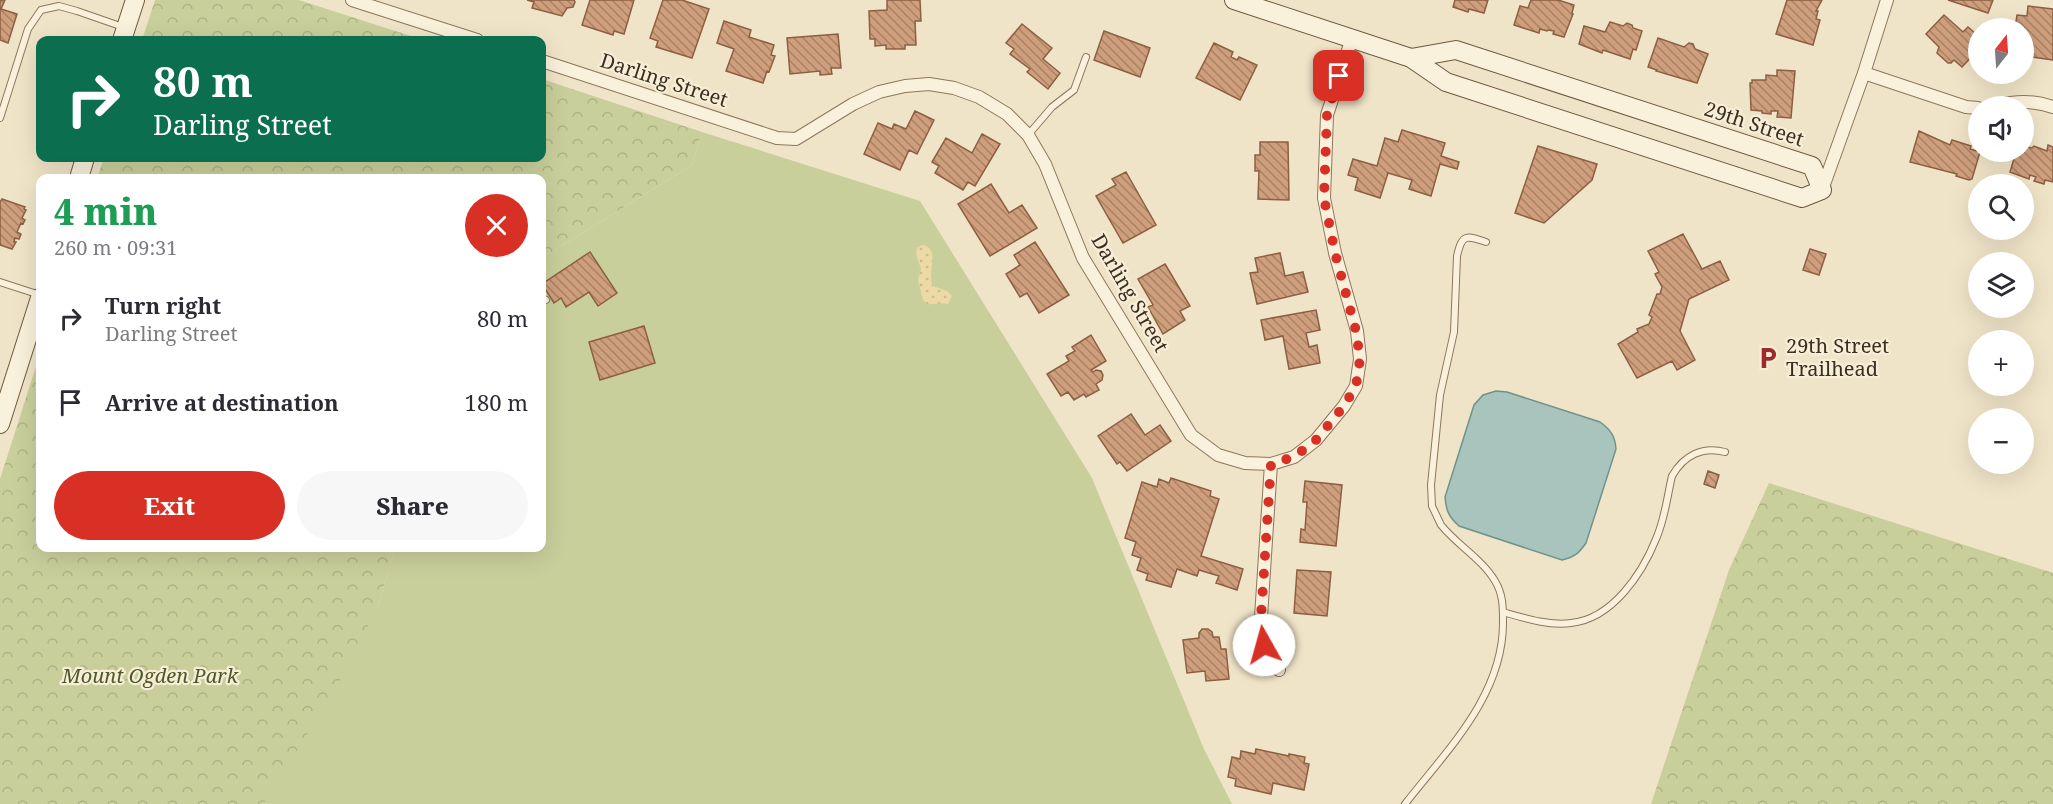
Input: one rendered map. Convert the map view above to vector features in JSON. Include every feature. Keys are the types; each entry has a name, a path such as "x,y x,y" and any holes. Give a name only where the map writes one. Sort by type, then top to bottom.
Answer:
{"street":[{"path":"124,35 135,0"},
{"path":"352,0 464,36"},
{"path":"1822,190 1864,73 1887,0"},
{"name":"29th Street","path":"1240,1 1411,58 1446,82 1802,198 1822,190 1812,166 1456,50 1411,58"},
{"name":"Darling Street","path":"546,62 777,138 796,139 853,104 879,92 905,86 929,84 954,88 979,97 1007,114 1028,135 1045,164 1083,258 1191,435 1218,455 1245,463 1271,464 1294,457 1316,440 1344,406 1356,386 1360,359 1356,331 1335,253 1324,198 1327,115 1352,38"},
{"path":"1864,73 1968,107"},
{"path":"2034,102 2053,107"},
{"path":"0,423 36,309"},
{"path":"1271,464 1260,632 1264,645 1280,670"}],"lane":[{"path":"0,118 28,28 41,10 59,6 124,35"},
{"path":"1028,135 1052,107 1074,90 1086,57"},
{"path":"1405,804 1473,717 1482,701 1500,654 1503,612 1502,600 1495,581 1488,570 1441,525 1430,496 1440,395 1454,332 1459,245 1466,237 1486,242"},
{"path":"0,282 36,295"},
{"path":"1503,612 1526,619 1558,624 1579,622 1602,611 1615,601 1647,557 1663,519 1674,471 1702,450 1713,449 1725,452"}],"green space":[{"path":"155,0 299,0 411,36 143,36"},
{"path":"546,80 702,132 692,165 546,256 546,174 98,174 103,162 546,162"},
{"path":"702,132 920,201 1092,478 1204,749 1232,804 264,804 378,606 394,552 546,552 546,256 692,165"},
{"name":"Mount Ogden Park","path":"36,366 36,552 394,552 378,606 341,679 264,804 0,804 0,479"},
{"path":"1769,483 2053,573 2053,804 1651,804 1729,570"}],"sand":[{"path":"922,245 931,251 933,286 947,291 952,296 948,304 927,304 923,300 918,280 921,269 916,254 917,248"}],"water":[{"path":"1496,391 1507,392 1600,422 1610,431 1615,440 1616,449 1586,543 1579,552 1570,557 1562,560 1459,526 1449,513 1445,497 1474,405 1483,395"}],"building":[{"path":"0,0 5,0 1,9 17,14 8,43 0,40"},
{"path":"527,0 574,0 575,2 573,7 567,8 562,16 532,8 534,2"},
{"path":"590,0 634,0 624,34 614,31 613,35 582,25"},
{"path":"663,0 682,0 709,9 692,58 656,47 658,41 650,38"},
{"path":"887,0 920,0 921,21 915,21 916,45 905,45 905,49 886,49 886,45 875,46 875,39 870,39 869,11 887,10"},
{"path":"1455,0 1488,0 1484,13 1469,9 1468,12 1453,7"},
{"path":"1531,0 1558,0 1574,5 1564,37 1553,34 1554,31 1540,29 1539,33 1514,25 1520,6 1528,8"},
{"path":"1787,0 1822,0 1816,11 1818,11 1816,19 1820,20 1813,45 1776,34"},
{"path":"1948,0 1993,0 1988,13"},
{"path":"2028,6 2053,9 2053,60 2034,57 2034,18 2017,18 2017,15 2027,16"},
{"path":"1944,15 1963,32 1968,27 1968,61 1962,67 1954,60 1948,63 1937,53 1939,47 1926,34"},
{"path":"724,21 751,30 749,37 774,45 771,55 775,56 763,83 726,71 734,49 717,43"},
{"path":"1610,22 1623,26 1627,23 1642,31 1636,50 1633,49 1630,59 1603,50 1602,53 1579,44 1584,26 1605,32"},
{"path":"1022,24 1052,48 1043,59 1060,73 1048,89 1027,72 1030,69 1010,54 1014,49 1006,43"},
{"path":"1104,31 1150,48 1140,77 1094,60"},
{"path":"838,34 841,68 831,68 832,74 820,75 820,71 790,74 787,38"},
{"path":"1658,38 1684,47 1689,43 1693,44 1695,49 1708,54 1697,83 1648,67"},
{"path":"1214,43 1233,52 1231,57 1237,60 1239,57 1257,65 1240,100 1196,78"},
{"path":"1777,70 1795,71 1791,118 1777,117 1778,111 1771,111 1771,114 1751,110 1750,83 1752,80 1766,80 1766,75 1777,76"},
{"path":"915,111 934,120 917,154 909,150 900,170 864,154 878,123 892,129 894,124 906,129"},
{"path":"1402,130 1445,143 1441,156 1459,162 1457,169 1440,164 1431,196 1409,189 1412,180 1388,173 1380,198 1355,190 1358,178 1348,175 1353,159 1377,166 1385,138 1398,142"},
{"path":"1919,131 1950,145 1952,140 1968,145 1968,162 1977,162 1973,174 1968,174 1968,180 1956,176 1957,174 1910,162"},
{"path":"982,134 1000,144 975,186 968,182 963,190 935,173 939,166 932,162 946,138 972,153"},
{"path":"1260,142 1288,142 1289,200 1258,199 1259,171 1255,171 1255,155 1260,155"},
{"path":"2048,145 2053,147 2053,182 2045,180 2044,184 2034,181 2036,177 2034,174 2010,172 2013,162 2034,162 2034,146 2047,151"},
{"path":"1538,146 1597,164 1592,180 1544,223 1515,213"},
{"path":"1126,172 1156,225 1123,243 1096,196 1116,185 1112,179"},
{"path":"991,184 1009,213 1022,205 1037,228 990,256 958,204"},
{"path":"2,199 25,207 26,210 22,218 25,220 17,232 21,234 19,239 15,238 14,242 16,242 12,249 0,245 0,202"},
{"path":"1683,234 1702,269 1720,261 1729,280 1689,299 1680,331 1695,360 1677,370 1672,361 1637,378 1618,344 1638,332 1637,329 1649,324 1652,317 1649,315 1657,294 1660,294 1662,287 1655,274 1659,272 1648,251"},
{"path":"1035,242 1069,295 1039,313 1027,293 1020,297 1006,274 1020,265 1014,255"},
{"path":"1810,249 1826,254 1819,275 1803,270"},
{"path":"590,252 617,293 598,306 589,292 566,307 561,298 554,303 546,290 546,281"},
{"path":"1280,253 1285,276 1303,272 1308,292 1257,304 1250,273 1258,272 1255,258"},
{"path":"1165,264 1190,306 1180,311 1185,320 1163,334 1148,307 1153,305 1138,279"},
{"path":"1316,310 1320,330 1306,333 1309,347 1317,345 1320,363 1289,369 1283,336 1265,340 1261,320"},
{"path":"644,326 655,363 600,380 589,342"},
{"path":"1091,335 1106,361 1091,370 1101,371 1103,375 1102,380 1096,384 1099,390 1086,397 1084,394 1074,400 1068,392 1061,396 1047,374 1069,361 1066,356 1075,351 1072,347"},
{"path":"1131,414 1145,435 1160,425 1171,441 1127,471 1120,462 1117,464 1098,436"},
{"path":"1708,471 1719,475 1715,488 1704,484"},
{"path":"1171,478 1211,491 1210,496 1219,499 1201,556 1243,569 1237,590 1216,583 1219,576 1199,570 1197,576 1177,569 1171,587 1146,580 1148,574 1137,570 1141,558 1132,555 1136,542 1125,538 1142,482 1157,487 1159,479 1169,483"},
{"path":"1305,481 1342,485 1336,546 1300,542 1301,529 1305,530 1307,502 1303,502"},
{"path":"1297,570 1331,572 1327,616 1294,613"},
{"path":"1202,629 1208,629 1212,632 1213,637 1219,637 1221,649 1226,649 1229,679 1206,681 1205,671 1187,673 1183,640 1199,638"},
{"path":"1256,749 1305,757 1304,763 1309,764 1304,790 1273,783 1271,794 1235,786 1236,779 1228,777 1232,757 1240,759 1241,751 1255,754"}],"place":[{"name":"29th Street Trailhead","path":"1768,358"}],"route":[{"path":"1264,645 1260,632 1271,464 1294,457 1316,440 1344,406 1356,386 1360,359 1356,331 1335,253 1324,198 1327,115 1339,76"}]}
